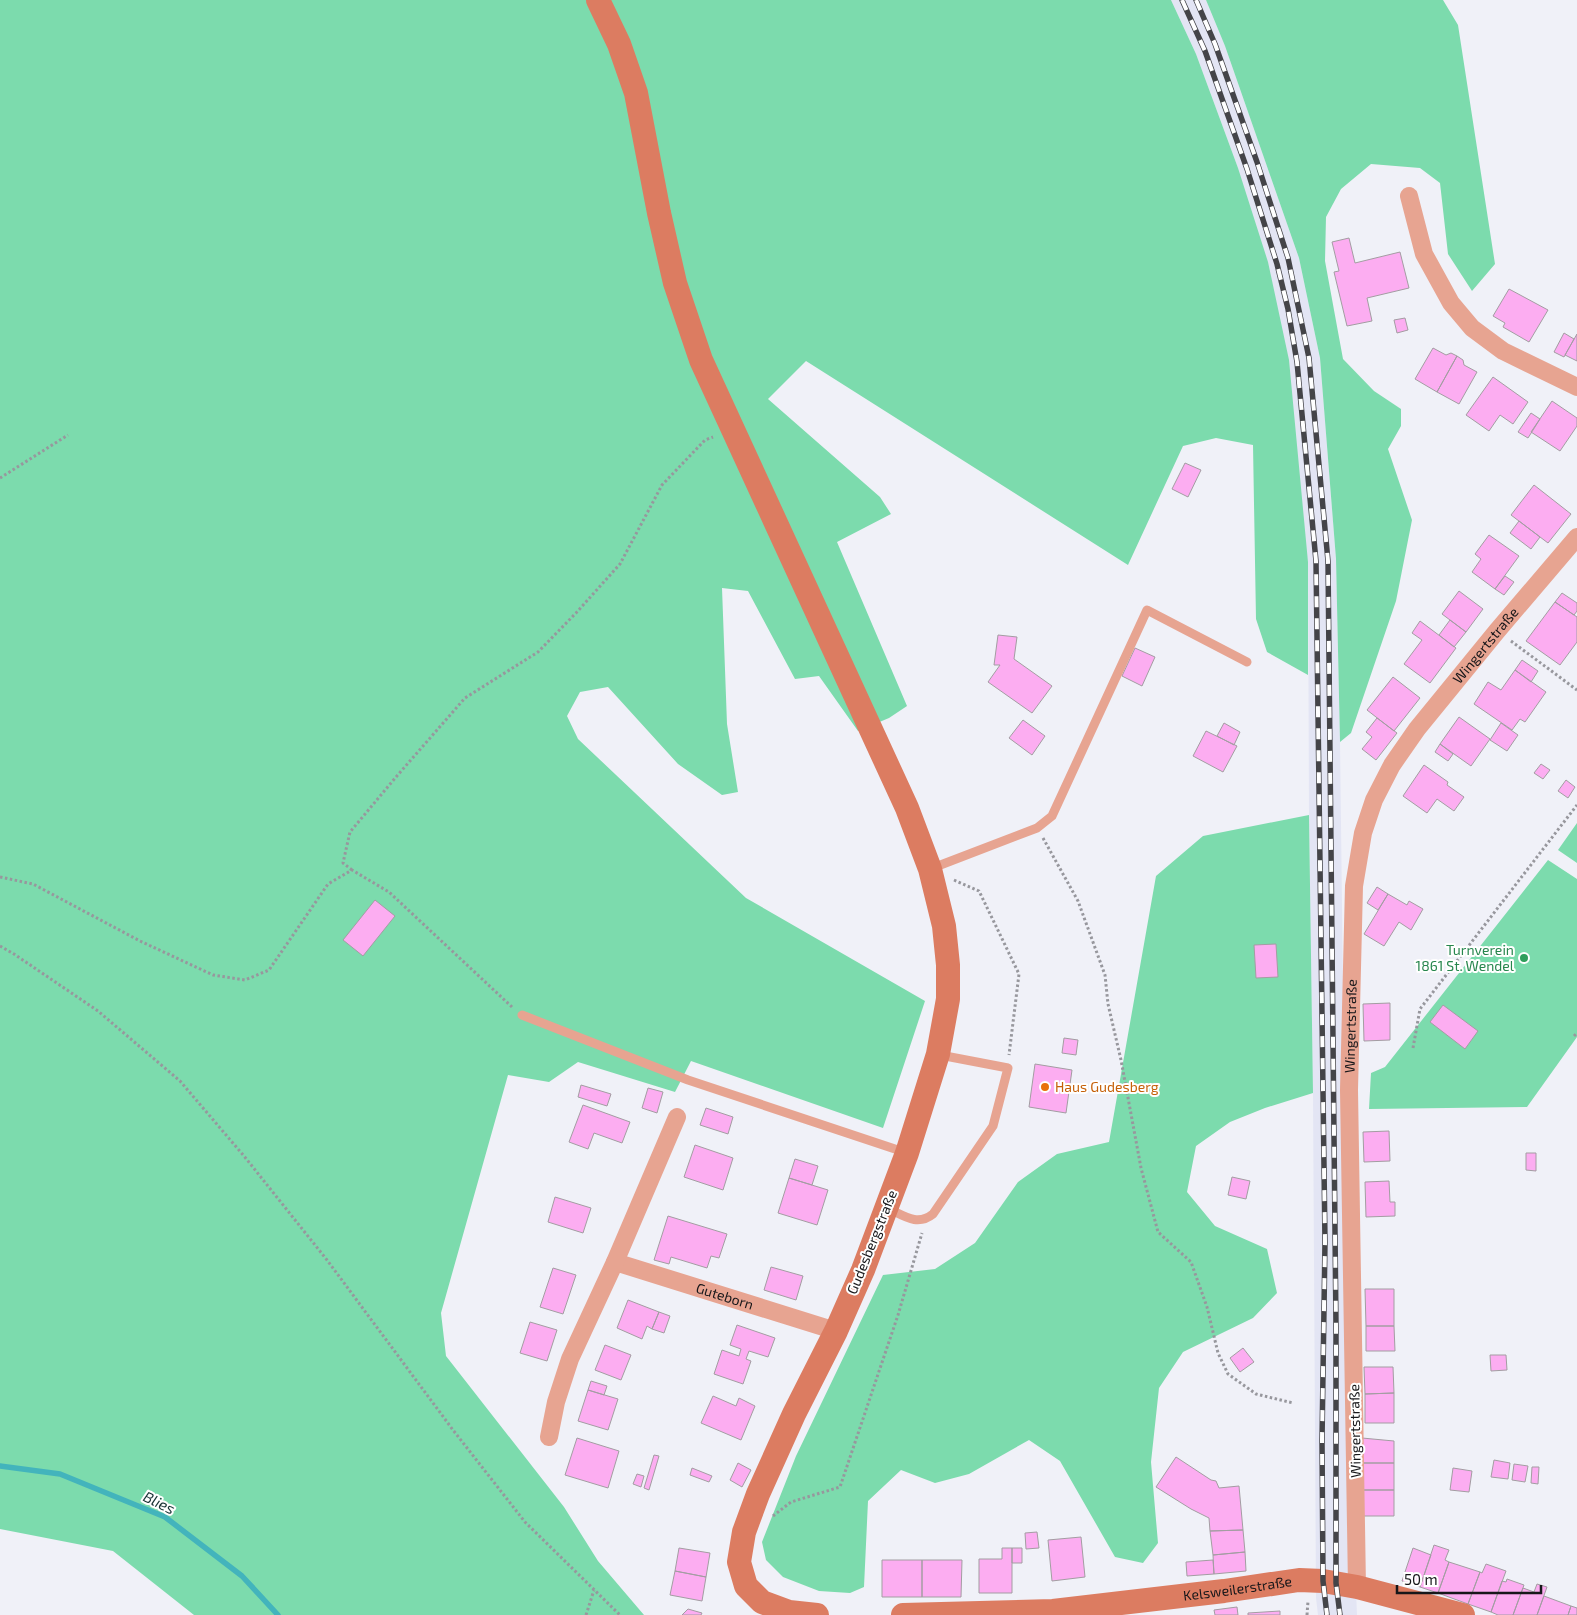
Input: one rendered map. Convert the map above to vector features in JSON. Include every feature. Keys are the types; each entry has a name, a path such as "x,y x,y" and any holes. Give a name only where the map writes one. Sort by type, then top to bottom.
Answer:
{"main road":[{"name":"Gudesbergstraße","path":"598,0 619,44 636,93 659,214 675,284 702,360 733,432 907,808 930,869 944,926 948,965 948,999 938,1054 907,1153 863,1270 836,1330 794,1414 758,1494 744,1532 739,1562 746,1586 762,1602 789,1612 817,1615"},
{"name":"Kelsweilerstraße","path":"1052,1613 1116,1610 1299,1580 1323,1581 1357,1587 1386,1594 1430,1610 1463,1615"},
{"path":"903,1615 1052,1613"}],"street":[{"path":"1409,196 1424,254 1451,303 1472,328 1504,352 1577,386"},
{"name":"Wingertstraße","path":"1357,1587 1349,1090 1354,886 1363,833 1374,800 1392,765 1417,729 1497,631 1577,538"},
{"path":"549,1437 556,1402 570,1359 615,1262 678,1117"},
{"name":"Guteborn","path":"615,1262 836,1330"}],"lane":[{"path":"930,869 1037,828 1052,816 1147,610 1247,662"},
{"path":"522,1015 688,1080 907,1153"},
{"path":"886,1208 915,1220 926,1220 933,1214 993,1126 1008,1068 938,1054"}],"path":[{"path":"522,1015 389,892 343,863 350,832 465,698 538,652 576,613 620,564 662,485 704,440 733,432"},
{"path":"0,478 68,435"},
{"path":"1497,631 1577,690"},
{"path":"1413,1048 1420,1009 1577,805"},
{"path":"1037,828 1078,902 1105,975 1108,1004 1121,1060 1141,1168 1158,1232 1191,1262 1207,1307 1218,1352 1228,1374 1256,1394 1293,1403"},
{"path":"930,869 979,891 1019,974 1008,1068"},
{"path":"0,877 33,884 140,941 214,976 245,980 269,970 328,884 352,870"},
{"path":"0,946 98,1011 180,1081 244,1156 321,1252 453,1430 525,1522 620,1615"},
{"path":"1574,1036 1577,1033"},
{"path":"744,1532 761,1526 791,1502 840,1487 898,1315 926,1220"},
{"path":"586,1615 594,1590"}],"shaded area":[{"path":"1171,0 1206,0 1225,46 1299,258 1320,358 1336,559 1348,1395 1357,1615 1318,1615 1316,1598 1308,562 1238,168 1196,54"}],"green space":[{"path":"0,0 1171,0 1196,54 1238,168 1268,262 1289,360 1308,562 1308,675 1267,652 1256,619 1253,445 1216,438 1183,446 1128,565 806,361 768,399 880,497 891,514 837,542 907,706 889,718 858,731 819,676 795,679 748,591 722,588 727,724 738,792 722,795 678,764 608,687 580,692 567,716 578,739 746,898 925,1001 883,1128 691,1061 675,1092 578,1062 549,1082 508,1075 441,1313 446,1356 564,1507 598,1561 644,1615 194,1615 113,1551 0,1529"},
{"path":"1206,0 1443,0 1458,25 1495,264 1472,291 1448,254 1440,183 1420,168 1371,164 1341,189 1326,217 1325,261 1343,359 1374,391 1401,409 1401,426 1388,449 1412,520 1396,601 1351,733 1340,742 1336,559 1320,358 1299,258 1225,46"},
{"path":"1309,815 1313,1093 1265,1108 1230,1122 1196,1146 1187,1192 1215,1226 1267,1249 1277,1293 1253,1318 1183,1352 1159,1388 1151,1462 1158,1543 1143,1563 1115,1557 1060,1461 1029,1440 969,1474 935,1483 901,1470 868,1501 864,1587 850,1593 819,1591 783,1577 766,1560 762,1542 796,1456 883,1275 935,1269 975,1243 1018,1182 1057,1154 1109,1142 1156,876 1203,836"},
{"path":"1577,823 1577,863 1558,850"},
{"name":"Turnverein 1861 St. Wendel","path":"1548,860 1577,879 1577,1037 1527,1107 1369,1109 1371,1073 1385,1067"}],"building":[{"path":"1349,238 1355,263 1400,252 1409,288 1367,298 1372,321 1347,326 1334,272 1339,271 1332,242"},
{"path":"1509,289 1548,310 1529,342 1503,327 1505,323 1493,316"},
{"path":"1405,318 1408,330 1397,333 1394,320"},
{"path":"1564,333 1574,339 1564,357 1554,352"},
{"path":"1577,334 1577,361 1565,355"},
{"path":"1433,348 1446,355 1451,353 1457,356 1437,392 1415,379"},
{"path":"1457,356 1463,360 1464,365 1477,372 1459,404 1437,392"},
{"path":"1493,377 1528,402 1513,424 1500,415 1489,431 1466,415"},
{"path":"1552,401 1577,418 1577,426 1560,451 1531,432"},
{"path":"1531,413 1540,419 1528,438 1518,432"},
{"path":"1185,463 1201,470 1188,497 1172,489"},
{"path":"1534,485 1571,514 1548,543 1511,515"},
{"path":"1519,521 1540,537 1531,549 1510,533"},
{"path":"1489,535 1519,556 1495,589 1472,572 1481,559 1475,554"},
{"path":"1505,576 1514,582 1504,595 1495,589"},
{"path":"1459,591 1483,609 1466,632 1442,614"},
{"path":"1562,593 1577,603 1577,611 1574,615 1555,602"},
{"path":"1555,602 1577,617 1577,642 1560,665 1526,641"},
{"path":"1450,620 1466,632 1454,647 1439,635"},
{"path":"1420,621 1456,648 1430,683 1404,664 1422,640 1412,633"},
{"path":"998,635 1017,637 1014,659 1052,686 1032,713 988,682 1000,665 994,665"},
{"path":"1135,648 1155,657 1142,686 1122,676"},
{"path":"1522,660 1538,671 1531,682 1515,670"},
{"path":"1515,670 1546,692 1525,722 1520,719 1512,730 1474,704 1488,682 1501,690"},
{"path":"1393,677 1420,698 1394,731 1367,710"},
{"path":"1459,717 1490,739 1471,766 1440,744"},
{"path":"1377,718 1397,733 1376,760 1362,749 1372,737 1366,732"},
{"path":"1023,720 1045,736 1032,755 1009,738"},
{"path":"1224,723 1240,732 1234,745 1217,736"},
{"path":"1501,723 1518,735 1507,751 1490,740"},
{"path":"1206,731 1237,746 1223,772 1193,756"},
{"path":"1440,744 1453,754 1448,761 1435,752"},
{"path":"1541,764 1550,770 1543,779 1534,773"},
{"path":"1424,765 1448,782 1447,785 1464,797 1454,811 1437,799 1427,813 1403,796"},
{"path":"1566,780 1575,787 1568,798 1558,791"},
{"path":"1377,887 1388,894 1378,910 1367,903"},
{"path":"1388,894 1407,905 1409,901 1423,909 1411,930 1399,922 1384,946 1364,934"},
{"path":"375,900 395,916 363,956 343,940"},
{"path":"1276,944 1278,977 1256,978 1254,945"},
{"path":"1390,1003 1390,1040 1364,1041 1363,1004"},
{"path":"1443,1005 1478,1031 1465,1049 1430,1022"},
{"path":"1064,1038 1078,1040 1076,1055 1062,1053"},
{"path":"1035,1064 1072,1070 1066,1113 1029,1107"},
{"path":"581,1085 611,1094 607,1106 578,1097"},
{"path":"648,1088 663,1092 657,1113 642,1108"},
{"path":"583,1105 630,1122 622,1143 594,1133 588,1149 569,1142"},
{"path":"706,1108 733,1117 728,1134 700,1125"},
{"path":"1389,1131 1390,1161 1364,1162 1363,1132"},
{"path":"695,1145 733,1158 723,1190 684,1177"},
{"path":"1526,1153 1536,1153 1536,1171 1526,1170"},
{"path":"795,1159 818,1166 812,1185 789,1178"},
{"path":"1232,1177 1250,1181 1246,1199 1228,1195"},
{"path":"789,1178 828,1190 817,1225 778,1213"},
{"path":"1389,1181 1390,1202 1395,1202 1395,1216 1366,1217 1365,1182"},
{"path":"555,1197 591,1208 583,1233 548,1222"},
{"path":"668,1216 727,1234 719,1258 711,1256 707,1268 671,1257 669,1264 654,1260"},
{"path":"771,1267 803,1276 796,1300 764,1290"},
{"path":"553,1268 576,1275 563,1314 540,1307"},
{"path":"1365,1289 1394,1289 1394,1326 1366,1326"},
{"path":"628,1300 659,1312 652,1329 647,1326 642,1339 617,1328"},
{"path":"659,1312 670,1316 664,1333 652,1329"},
{"path":"530,1322 557,1330 547,1361 520,1353"},
{"path":"737,1325 775,1338 768,1357 749,1351 746,1359 751,1361 743,1384 714,1374 722,1350 739,1356 741,1349 730,1345"},
{"path":"1366,1326 1394,1326 1395,1351 1366,1351"},
{"path":"605,1345 631,1355 621,1380 595,1370"},
{"path":"1243,1348 1254,1362 1240,1372 1230,1358"},
{"path":"1490,1355 1506,1355 1507,1370 1491,1371"},
{"path":"1364,1367 1393,1367 1394,1393 1365,1394"},
{"path":"591,1381 607,1386 604,1395 588,1390"},
{"path":"588,1390 618,1399 608,1430 578,1421"},
{"path":"1394,1393 1394,1423 1365,1423 1365,1394"},
{"path":"713,1396 736,1406 739,1398 755,1406 741,1440 701,1423"},
{"path":"577,1438 619,1451 608,1488 565,1475"},
{"path":"1362,1438 1394,1441 1394,1463 1362,1463"},
{"path":"654,1455 659,1456 649,1490 644,1488"},
{"path":"1176,1457 1211,1480 1216,1481 1219,1488 1239,1486 1243,1530 1210,1531 1209,1518 1156,1487"},
{"path":"1494,1460 1510,1463 1508,1479 1491,1477"},
{"path":"738,1463 751,1470 742,1487 730,1480"},
{"path":"1362,1463 1394,1463 1394,1490 1362,1490"},
{"path":"1514,1464 1528,1466 1525,1482 1512,1480"},
{"path":"1532,1467 1539,1467 1538,1484 1531,1483"},
{"path":"692,1468 712,1476 709,1482 690,1475"},
{"path":"1453,1468 1472,1471 1469,1492 1450,1490"},
{"path":"637,1474 644,1476 641,1487 633,1484"},
{"path":"1362,1490 1394,1490 1394,1516 1362,1516"},
{"path":"1243,1530 1245,1552 1213,1555 1210,1531"},
{"path":"1037,1532 1039,1548 1026,1549 1025,1533"},
{"path":"1081,1537 1085,1577 1052,1581 1048,1540"},
{"path":"1434,1545 1449,1550 1445,1560 1449,1562 1438,1593 1420,1587"},
{"path":"679,1548 710,1553 706,1577 675,1571"},
{"path":"1002,1548 1012,1548 1012,1593 979,1593 979,1559 1002,1559"},
{"path":"1012,1548 1022,1548 1022,1563 1012,1563"},
{"path":"1413,1548 1431,1555 1420,1587 1402,1581"},
{"path":"1245,1552 1246,1571 1214,1574 1213,1555"},
{"path":"882,1560 922,1560 922,1597 882,1597"},
{"path":"922,1560 962,1560 961,1597 922,1597"},
{"path":"1213,1560 1214,1574 1187,1576 1186,1562"},
{"path":"1449,1562 1480,1572 1468,1604 1438,1593"},
{"path":"1486,1564 1506,1571 1491,1612 1468,1604 1480,1572 1482,1573"},
{"path":"675,1571 706,1577 702,1601 670,1595"},
{"path":"1507,1579 1524,1585 1513,1615 1498,1615 1491,1612 1502,1581 1506,1582"},
{"path":"1537,1584 1547,1587 1537,1615 1513,1615 1523,1588 1534,1592"},
{"path":"1544,1596 1571,1606 1568,1615 1537,1615"},
{"path":"1571,1606 1577,1608 1577,1615 1568,1615"},
{"path":"1237,1607 1238,1615 1215,1615 1214,1610"},
{"path":"688,1609 702,1613 701,1615 682,1615"},
{"path":"1280,1611 1280,1615 1248,1615 1248,1613"}],"waterway":[{"name":"Blies","path":"0,1466 60,1474 165,1517 242,1576 278,1615"}],"railway":[{"path":"1182,0 1205,51 1247,169 1277,264 1288,309 1297,362 1316,561 1325,1242 1322,1440 1323,1581 1327,1615"},
{"path":"1196,0 1215,44 1257,162 1288,258 1309,358 1328,561 1336,1327 1336,1583 1340,1615"}],"place":[{"name":"Turnverein 1861 St. Wendel","path":"1524,958"},
{"name":"Haus Gudesberg","path":"1045,1087"}]}
